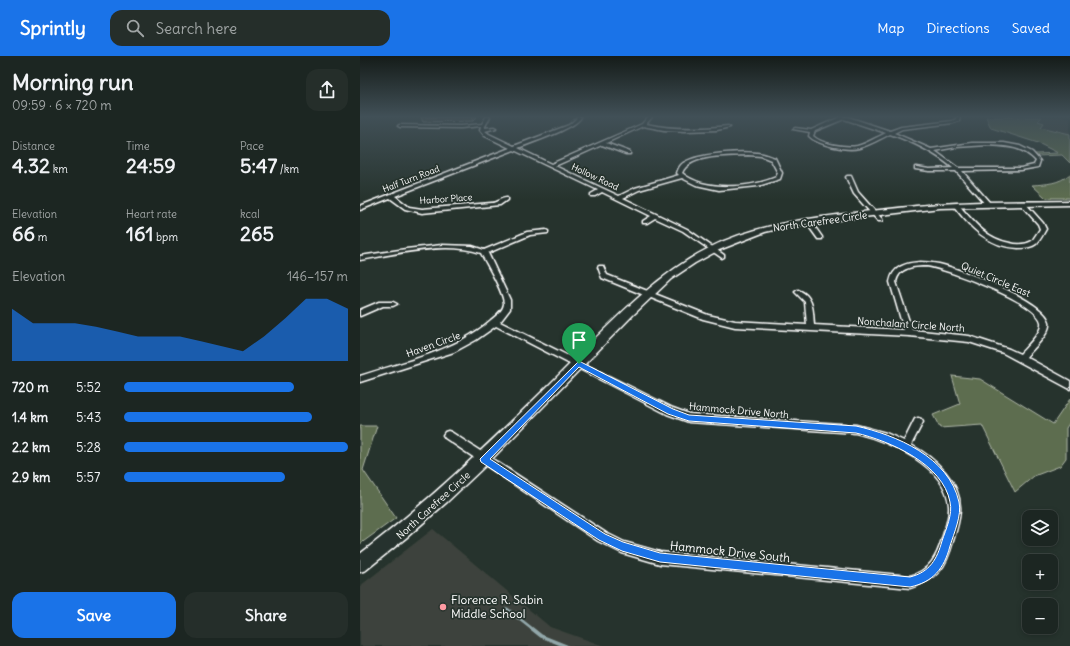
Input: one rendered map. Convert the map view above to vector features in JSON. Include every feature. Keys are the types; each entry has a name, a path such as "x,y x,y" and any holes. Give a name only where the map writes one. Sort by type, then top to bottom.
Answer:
{"main road":[{"name":"North Carefree Circle","path":"360,564 401,534 484,459 648,294 678,269 712,249 731,240 760,231 808,221 956,205 1070,203"}],"street":[{"name":"Hollow Road","path":"506,145 656,215 685,230 722,256"},
{"name":"Half Turn Road","path":"360,208 522,145"},
{"path":"550,166 599,145"},
{"path":"606,145 628,153"},
{"path":"831,145 839,147 857,147 862,145"},
{"path":"920,145 931,150 958,170 988,204"},
{"path":"931,150 982,145"},
{"path":"917,168 929,170 1027,169 1038,164 1036,158 1032,154 1017,147 1004,145"},
{"path":"620,198 637,189 682,176 686,179 718,188 767,182 778,178 780,173 776,162 768,154 748,154 693,158 680,169 679,173 682,176"},
{"path":"457,170 466,176"},
{"path":"849,177 856,193 880,220"},
{"path":"593,196 603,190"},
{"name":"Harbor Place","path":"391,196 407,208 422,211 498,204 505,199"},
{"path":"956,205 984,235 1005,244 1032,244 1036,241 1043,229 1041,224 1022,204"},
{"path":"645,222 656,215"},
{"path":"808,221 820,238"},
{"path":"360,258 402,251 453,246 471,247 484,252 528,233 546,232"},
{"name":"Haven Circle","path":"360,379 451,350 470,340 494,322 506,308 507,302 506,296 484,252"},
{"name":"Quiet Circle East","path":"909,333 893,282 893,277 899,270 906,266 920,264 935,265 1019,298 1037,311 1045,322 1044,331 1021,358"},
{"name":"Nonchalant Circle North","path":"600,266 604,276 715,320 735,324 909,333 969,339 991,345 1021,358 1070,385"},
{"path":"798,292 808,301 811,328"},
{"path":"360,313 382,304 393,304"},
{"name":"Hammock Drive North","path":"494,322 670,411 689,418 856,430 880,435 923,458 939,472"},
{"path":"906,448 918,422"},
{"name":"Hammock Drive South","path":"448,435 602,537 640,552 660,558 684,561 910,582 920,580 930,574 938,565 944,554 955,512 955,502 952,493 939,472"}],"shaded area":[{"name":"Florence R. Sabin Middle School","path":"433,529 550,627 604,646 360,646 360,586"}],"green space":[{"path":"1041,145 1070,145 1070,163 1062,155 1037,156 1035,154 1058,153"},
{"path":"1070,174 1070,198 1046,198 1032,185 1057,182"},
{"path":"952,376 980,379 1053,424 1070,399 1070,422 1066,428 1066,458 1060,466 1034,476 1015,492 982,425 940,428 933,415 960,404"},
{"path":"360,426 377,426 363,470 396,518 360,544"}],"waterway":[{"path":"507,609 541,636 566,646"}],"place":[{"name":"Florence R. Sabin Middle School","path":"443,607"}],"route":[{"path":"579,364 670,411 689,418 856,430 869,432 890,439 929,462 939,472 952,493 955,502 955,512 944,554 938,565 930,574 920,580 910,582 660,558 622,546 602,537 484,459 579,364"}]}
